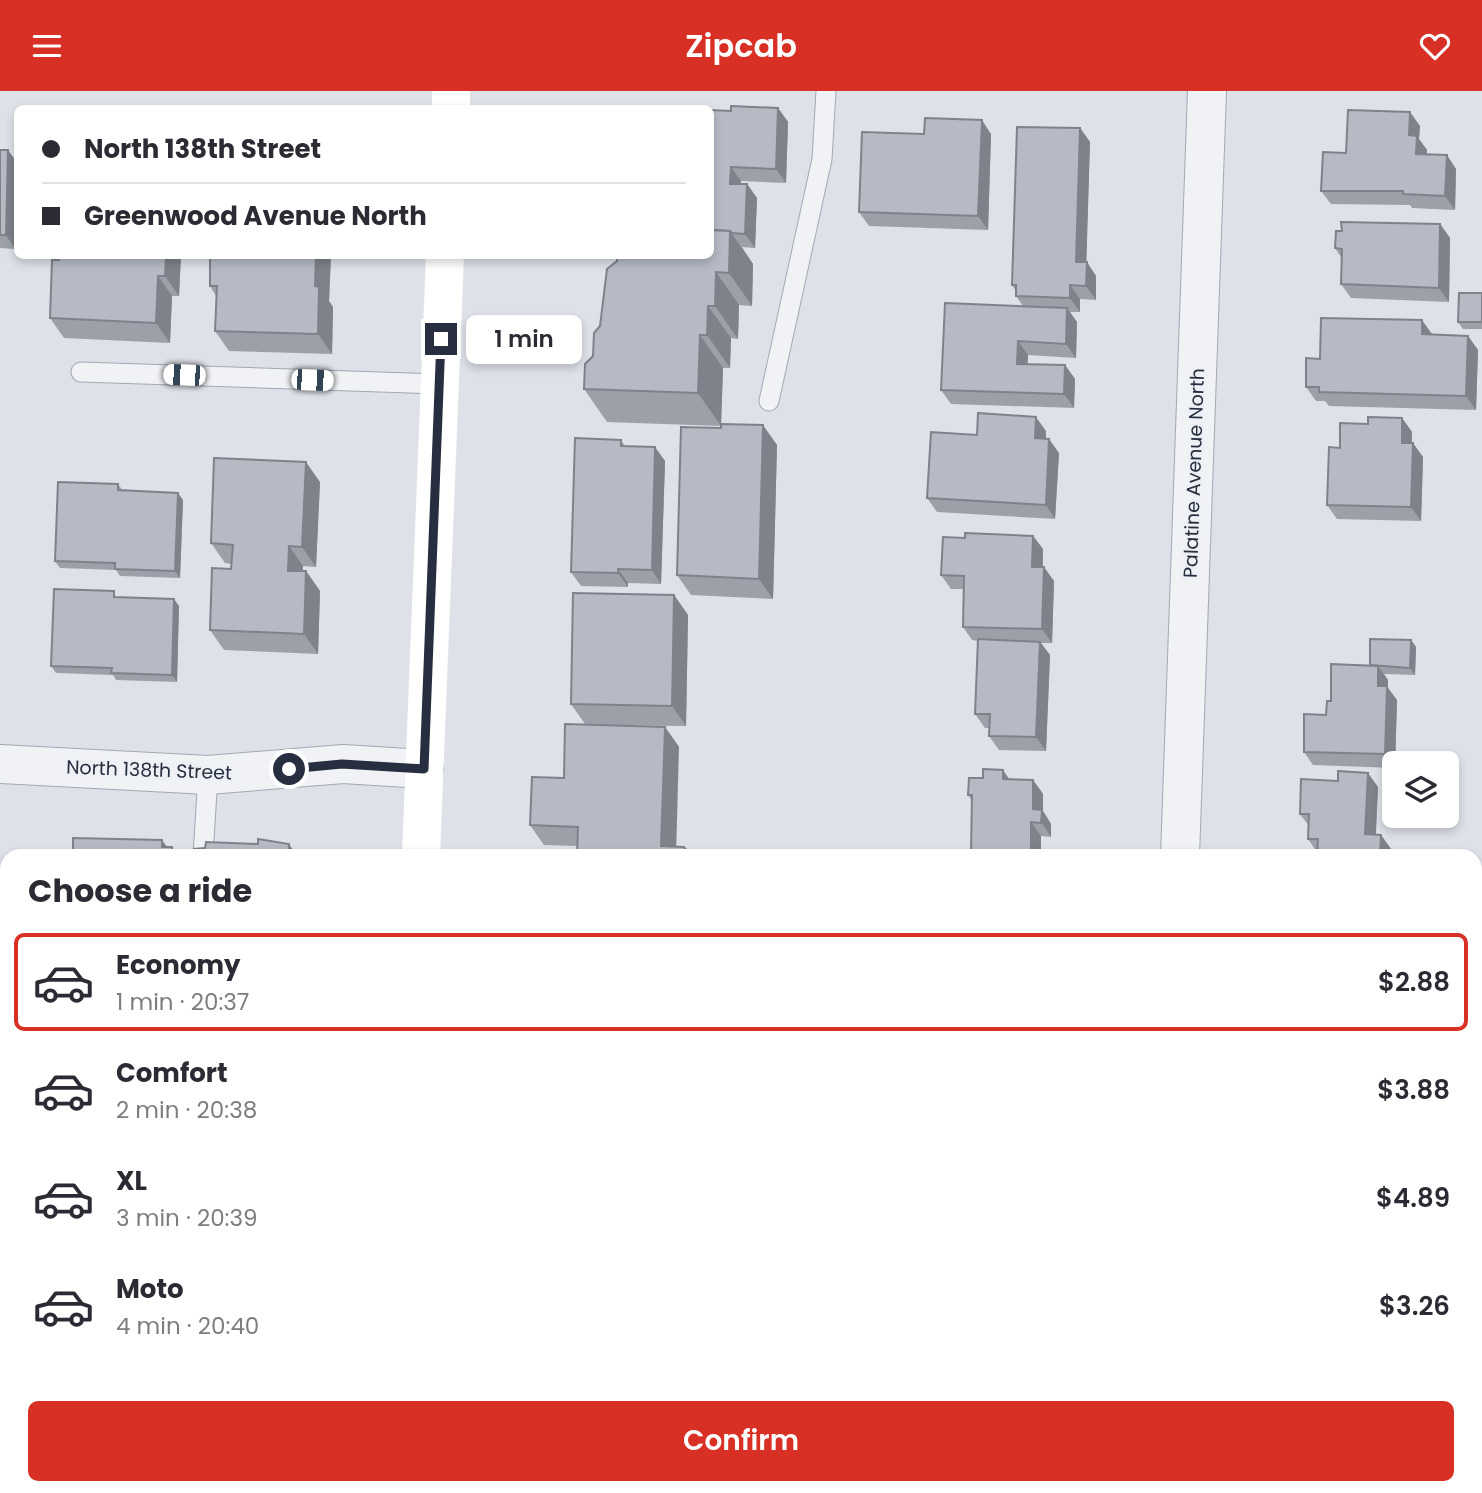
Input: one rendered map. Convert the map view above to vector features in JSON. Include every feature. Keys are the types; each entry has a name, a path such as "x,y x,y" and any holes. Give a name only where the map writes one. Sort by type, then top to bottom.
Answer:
{"main road":[{"path":"421,849 445,259"}],"street":[{"name":"Palatine Avenue North","path":"1180,849 1207,91"},
{"name":"North 138th Street","path":"0,764 208,775 342,764 424,769"}],"lane":[{"path":"769,401 822,159 826,91"},
{"path":"81,372 439,384"},
{"path":"203,849 208,775"}],"building":[{"path":"731,106 778,108 776,169 731,167 730,184 747,184 745,234 714,230 714,110 731,111"},
{"path":"1348,110 1410,112 1409,135 1417,136 1416,154 1447,155 1445,196 1403,194 1403,191 1321,191 1323,152 1346,153"},
{"path":"925,118 982,120 978,216 859,212 862,132 924,134"},
{"path":"1017,127 1080,128 1076,262 1087,262 1086,286 1070,285 1070,298 1016,296 1016,285 1012,285"},
{"path":"0,150 8,150 6,235 0,235"},
{"path":"1341,222 1440,224 1439,288 1341,284 1342,249 1335,248 1336,231 1342,231"},
{"path":"714,230 730,231 729,273 716,272 715,306 708,306 707,335 700,335 698,393 584,389 585,364 593,356 594,333 600,326 607,269 617,261 714,259"},
{"path":"166,259 165,276 158,276 156,323 50,318 52,260"},
{"path":"210,259 316,259 315,286 319,287 318,334 215,331 217,286 210,286"},
{"path":"1459,293 1482,293 1482,322 1458,322"},
{"path":"945,303 1067,308 1066,344 1018,341 1017,364 1065,365 1064,394 941,390"},
{"path":"1321,318 1422,320 1422,334 1468,336 1466,396 1319,392 1319,387 1306,387 1306,358 1320,359"},
{"path":"978,413 1036,417 1035,438 1049,439 1046,505 927,498 931,432 977,435"},
{"path":"1368,417 1402,418 1402,443 1413,443 1411,507 1327,505 1329,447 1340,448 1340,423 1368,424"},
{"path":"721,424 763,425 759,579 677,575 681,427 721,428"},
{"path":"575,438 621,440 621,446 655,447 652,570 618,569 618,573 571,572"},
{"path":"214,458 306,462 302,547 289,546 288,571 306,571 304,634 210,630 212,568 231,569 233,545 211,543"},
{"path":"58,482 118,484 118,490 178,493 175,571 115,569 115,563 55,561"},
{"path":"965,533 1033,536 1032,567 1044,567 1042,629 963,627 964,576 941,575 943,537 965,538"},
{"path":"54,589 114,591 114,597 174,599 172,675 111,673 112,668 51,666"},
{"path":"573,593 674,595 672,706 571,704"},
{"path":"978,639 1040,642 1036,737 989,736 990,714 975,714"},
{"path":"1370,639 1411,640 1410,668 1370,665"},
{"path":"1331,664 1378,666 1378,686 1387,686 1385,751 1382,751 1382,754 1304,752 1304,714 1326,715 1327,701 1331,701"},
{"path":"565,724 665,727 661,846 685,849 577,849 578,827 530,825 532,777 564,778"},
{"path":"983,769 1003,770 1003,779 1033,780 1033,809 1042,810 1041,823 1031,822 1031,849 971,849 972,795 968,795 969,778 983,778"},
{"path":"1338,771 1368,773 1365,834 1381,835 1380,849 1317,849 1318,839 1308,839 1309,814 1300,814 1301,779 1338,781"},
{"path":"73,838 162,840 162,847 172,847 172,849 73,849"},
{"path":"258,839 289,844 289,849 194,849 205,848 206,842 258,844"}],"route":[{"path":"289,769 342,764 424,769 441,339"}]}
